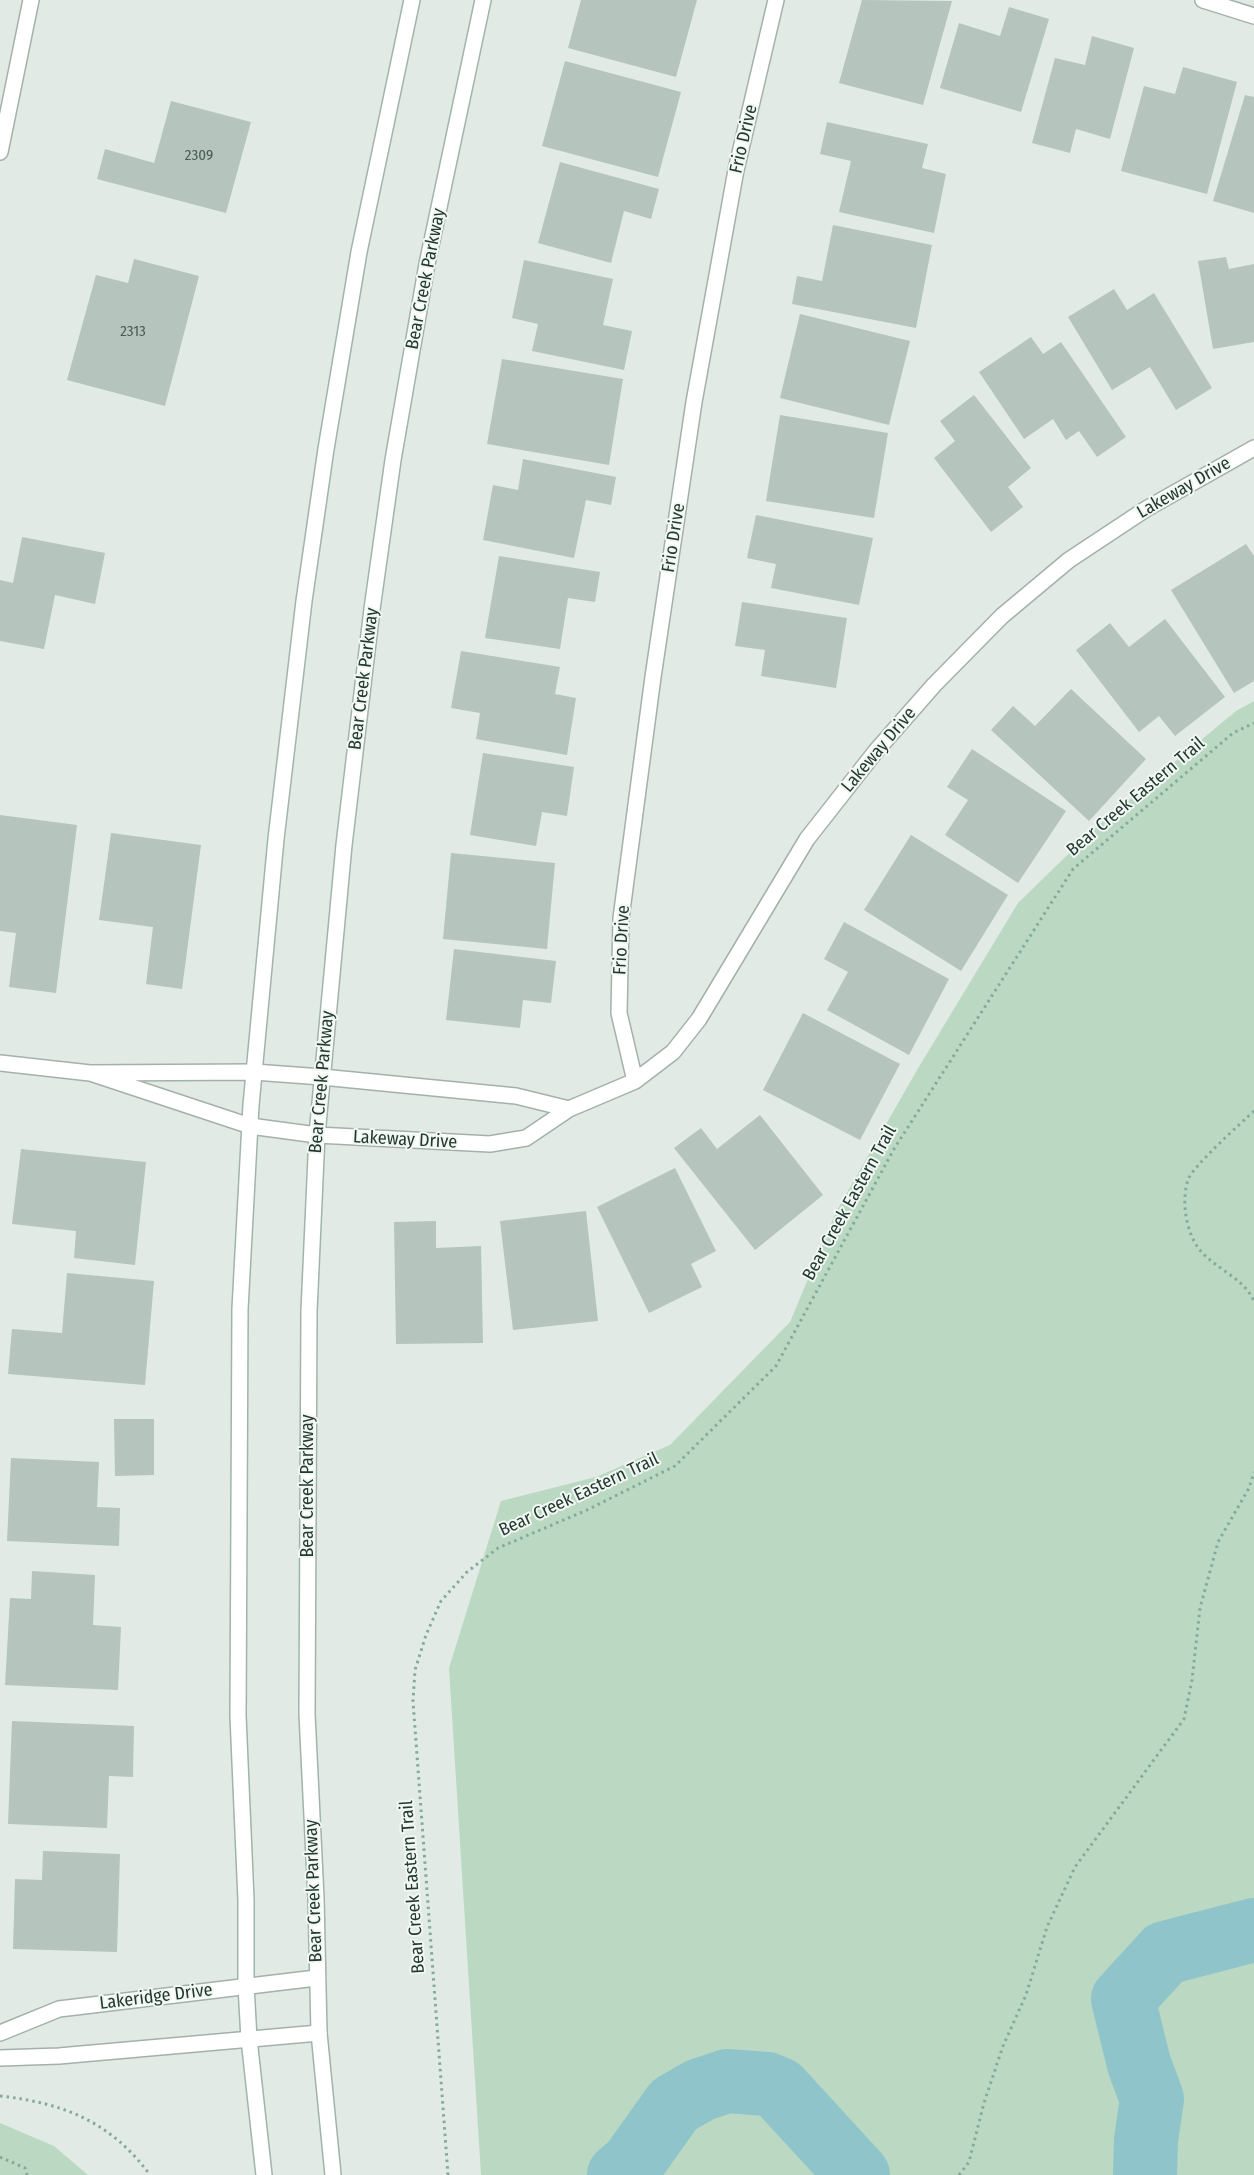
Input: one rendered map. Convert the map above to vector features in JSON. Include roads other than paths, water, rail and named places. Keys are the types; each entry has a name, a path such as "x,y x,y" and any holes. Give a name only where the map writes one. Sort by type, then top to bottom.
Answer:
{"main road":[{"path":"0,152 31,0"},
{"path":"264,2175 249,2039 246,1986 246,1900 238,1716 240,1309 250,1126 278,819 304,601 326,449 359,252 412,0"},
{"name":"Bear Creek Parkway","path":"333,2175 319,2033 316,1978 316,1898 307,1714 309,1311 317,1135 344,846 372,609 393,460 427,264 483,0"},
{"name":"Frio Drive","path":"634,1081 619,1013 621,918 628,860 694,402 736,170 776,0"},
{"path":"1203,0 1230,4 1254,16"},
{"name":"Lakeway Drive","path":"90,1073 250,1126 317,1135 490,1144 526,1138 569,1109 634,1081 673,1052 699,1019 806,839 876,750 934,685 1002,616 1069,560 1146,509 1254,448"},
{"name":"Lakeway Drive","path":"0,1063 90,1073 254,1072 322,1077 516,1096 569,1109"},
{"name":"Lakeridge Drive","path":"0,2034 60,2008 316,1978"},
{"path":"0,2058 60,2056 319,2033"}],"waterway":[{"path":"1145,2175 1146,2140 1152,2099 1139,2064 1123,1999 1165,1953 1254,1930"},
{"path":"619,2175 632,2164 674,2105 700,2090 727,2081 767,2084 779,2089 858,2175"}]}
